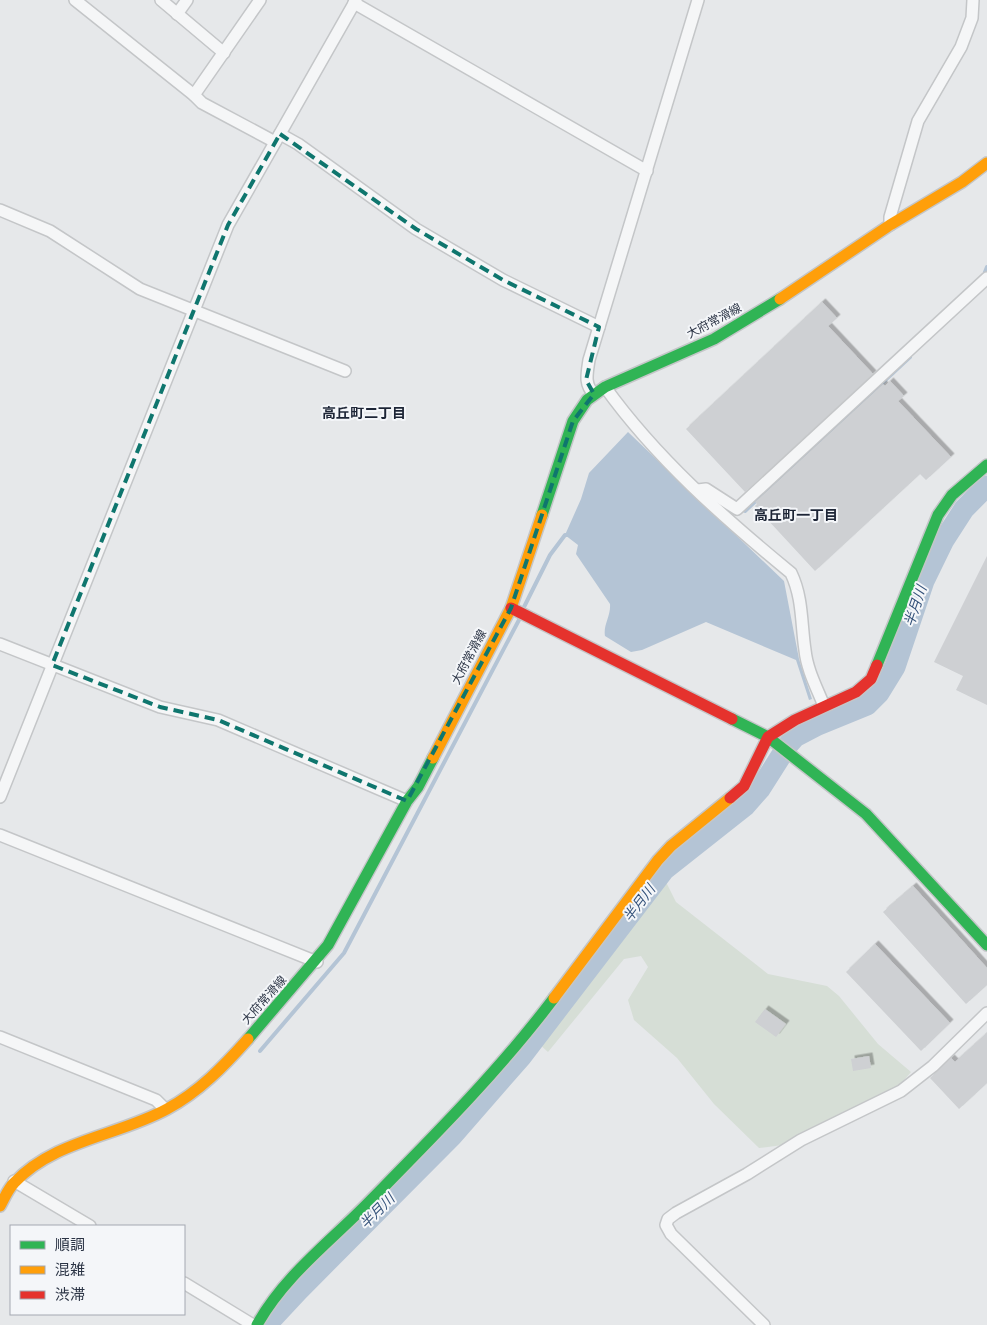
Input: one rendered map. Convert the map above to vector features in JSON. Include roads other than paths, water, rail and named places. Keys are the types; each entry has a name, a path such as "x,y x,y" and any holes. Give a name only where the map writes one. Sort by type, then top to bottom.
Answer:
{"street":[{"path":"75,0 202,103 277,138 416,228 503,280 599,327"},
{"path":"161,0 224,53"},
{"path":"177,14 187,0"},
{"path":"194,95 260,0"},
{"path":"594,394 588,388 586,380 599,327 698,0"},
{"path":"890,225 890,217 918,121 961,48 972,18 973,0"},
{"path":"0,797 228,225 355,1 647,171"},
{"name":"大府常滑線","path":"0,1206 14,1180 28,1169 55,1154 165,1109 186,1098 220,1070 317,962 335,934 407,801 418,786 511,608 573,421 584,403 604,388 714,339 765,309 890,225 962,182 987,163"},
{"path":"0,210 50,232 140,289 345,371"},
{"path":"698,490 706,489 737,509 987,278"},
{"path":"604,388 626,416 698,490 745,535 791,573 796,584 803,617 805,650 809,670 824,706"},
{"path":"257,1325 271,1300 295,1274 368,1203 518,1046 658,860 744,786 772,741 824,706 856,692 871,679 889,638 922,550 938,515 952,495 987,464"},
{"path":"511,608 772,741 866,814 987,945"},
{"path":"0,644 160,707 218,720 407,801"},
{"path":"0,835 317,962"},
{"path":"764,1325 671,1234 666,1225 668,1219 747,1174 801,1140 901,1090 934,1066 987,1013"},
{"path":"0,1037 156,1100 165,1109"},
{"path":"0,1174 14,1180 88,1225"},
{"path":"185,1284 253,1325"}],"water":[{"path":"628,432 784,581 799,659 812,699 809,700 796,660 706,622 642,650 631,652 605,636 610,604 576,554 578,545 565,535 581,499 589,473"}],"waterway":[{"path":"985,272 987,267"},
{"path":"745,511 910,357"},
{"name":"半月川","path":"269,1325 272,1319 298,1291 452,1136 521,1057 664,870 745,806 760,789 795,737 818,725 867,705 879,693 895,667 924,581 944,540 964,509 987,486"},
{"path":"523,609 550,555 565,535 570,535"},
{"path":"260,1051 344,953 520,618"}],"district":[{"name":"高丘町二丁目","path":"364,413"},
{"name":"高丘町一丁目","path":"796,515"}]}
